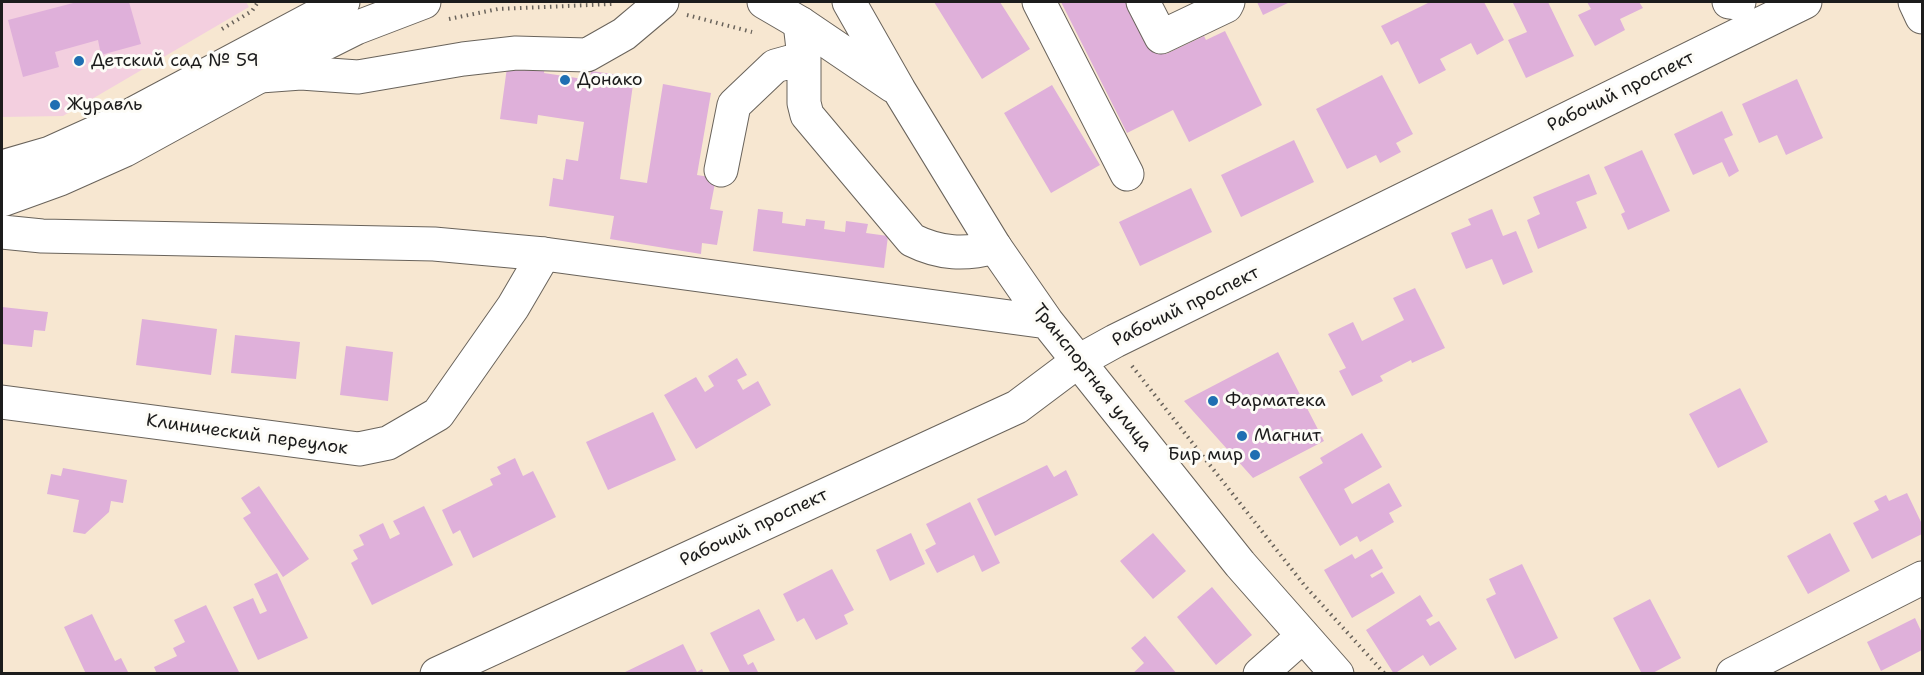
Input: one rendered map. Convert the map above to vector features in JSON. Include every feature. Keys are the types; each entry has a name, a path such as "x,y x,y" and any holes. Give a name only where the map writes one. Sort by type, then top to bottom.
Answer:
{"main road":[{"path":"2,167 50,153 112,125 344,2"},
{"path":"2,200 60,179 125,150 260,76 356,28 424,2"},
{"path":"260,76 301,73 358,77 463,59 516,53 587,55 624,34 662,2"},
{"name":"Транспортная улица","path":"764,2 800,23 899,90"},
{"name":"Транспортная улица","path":"849,2 899,90 995,247 1047,322 1240,564 1337,674"},
{"path":"1039,2 1127,174"},
{"path":"1143,2 1161,37 1226,6 1228,2"},
{"path":"1729,2 1739,2"},
{"name":"Рабочий проспект","path":"437,674 1017,407 1077,362 1137,331 1805,2"},
{"path":"1915,2 1923,17"},
{"path":"800,23 804,58 804,104 807,115 912,240 930,249 974,252 995,247"},
{"path":"721,170 734,105 776,66 804,58"},
{"path":"2,232 42,236 434,244 544,254 1047,322"},
{"name":"Клинический переулок","path":"2,402 359,449 388,442 438,414 513,307 544,254"},
{"path":"1732,674 1923,578"},
{"path":"1260,674 1303,636"}],"path":[{"path":"1126,358 1305,586 1385,674"}],"shaded area":[{"name":"Детский сад № 59","path":"2,2 246,2 249,7 63,116 2,117"}],"building":[{"path":"77,2 129,2 141,44 101,55 98,40 55,52 59,67 23,77 8,20"},
{"path":"934,2 1000,2 1030,49 982,79"},
{"path":"1061,2 1128,2 1154,53 1163,48 1166,54 1204,36 1206,40 1225,31 1262,105 1189,142 1173,110 1127,133"},
{"path":"1257,2 1290,2 1263,15"},
{"path":"1430,2 1484,2 1504,40 1477,55 1471,43 1440,59 1446,70 1419,84 1398,41 1391,45 1381,26"},
{"path":"1548,2 1574,56 1526,78 1508,40 1527,32 1513,3"},
{"path":"1587,2 1639,2 1643,8 1620,19 1625,30 1595,46 1578,15 1591,9"},
{"path":"508,60 545,65 544,73 590,80 591,71 634,77 620,179 647,183 663,84 711,93 697,175 716,178 710,209 723,211 717,245 702,243 701,254 610,239 614,216 549,206 553,178 563,180 566,159 578,161 584,122 538,115 537,124 500,119"},
{"path":"1382,75 1413,134 1396,143 1401,152 1380,163 1376,155 1347,169 1316,109"},
{"path":"1797,79 1823,138 1786,155 1777,135 1759,143 1742,104"},
{"path":"1052,85 1100,165 1051,193 1004,113"},
{"path":"1722,111 1733,135 1724,139 1739,171 1729,177 1722,162 1693,175 1674,134"},
{"path":"1294,140 1314,182 1241,217 1221,175"},
{"path":"1642,150 1670,211 1628,230 1621,214 1625,212 1604,167"},
{"path":"1589,174 1597,194 1576,202 1587,228 1538,249 1527,220 1540,214 1533,197"},
{"path":"1191,188 1212,232 1140,266 1119,222"},
{"path":"758,209 783,212 782,223 805,226 806,219 825,221 824,229 845,232 846,221 868,224 866,233 888,236 884,268 753,251"},
{"path":"1492,209 1503,236 1516,231 1533,272 1503,285 1492,259 1466,269 1451,233 1471,225 1468,219"},
{"path":"1415,288 1445,348 1412,363 1411,360 1380,376 1383,381 1352,396 1339,371 1346,368 1328,334 1353,322 1362,341 1404,320 1393,298"},
{"path":"2,307 48,312 45,331 34,330 32,347 2,344"},
{"path":"142,319 217,329 211,375 136,365"},
{"path":"235,335 300,342 296,379 231,373"},
{"path":"346,346 393,352 388,401 340,395"},
{"path":"1278,352 1324,441 1253,478 1184,401"},
{"path":"737,358 747,375 737,380 743,390 758,381 771,405 696,449 664,395 696,377 705,392 714,386 708,376"},
{"path":"1740,388 1768,442 1718,468 1689,414"},
{"path":"653,412 676,460 608,490 586,442"},
{"path":"1362,433 1382,467 1344,489 1352,504 1389,483 1402,506 1389,513 1394,522 1360,542 1357,536 1340,546 1299,477 1323,463 1320,458"},
{"path":"515,458 523,476 533,471 556,517 473,558 460,530 453,534 442,510 493,485 490,479 501,474 497,467"},
{"path":"1047,465 1054,477 1066,470 1078,495 995,536 977,499"},
{"path":"63,468 127,480 123,503 111,501 109,512 85,534 73,532 79,500 47,494 51,474 61,476"},
{"path":"259,486 309,559 283,577 243,518 251,513 241,498"},
{"path":"1907,493 1922,524 1922,534 1872,559 1853,523 1879,510 1874,501 1886,495 1889,501"},
{"path":"970,502 1000,563 982,572 974,555 937,573 925,550 936,544 926,524"},
{"path":"424,506 453,565 372,605 351,563 358,559 353,550 364,545 359,535 383,523 390,539 400,534 393,521"},
{"path":"911,533 925,564 890,581 876,550"},
{"path":"1153,533 1186,571 1153,599 1120,561"},
{"path":"1830,533 1850,571 1808,594 1787,556"},
{"path":"1372,549 1383,568 1370,575 1372,578 1382,572 1395,593 1352,618 1324,570 1352,554 1355,559"},
{"path":"1522,564 1558,638 1515,659 1486,599 1496,594 1489,579"},
{"path":"832,569 854,610 844,615 848,624 816,640 804,618 797,622 783,594"},
{"path":"277,573 308,638 258,660 233,607 253,598 260,614 267,611 254,584"},
{"path":"1212,587 1252,635 1216,665 1177,617"},
{"path":"1420,595 1433,616 1426,620 1430,626 1439,621 1457,649 1430,666 1423,655 1394,674 1366,630"},
{"path":"1650,599 1681,658 1651,674 1642,674 1613,618"},
{"path":"206,605 239,672 235,674 157,674 154,667 177,656 173,648 185,642 174,620"},
{"path":"759,609 775,640 743,655 748,665 753,662 759,674 731,674 710,633"},
{"path":"92,614 115,661 121,658 129,674 86,674 64,627"},
{"path":"1915,618 1922,633 1922,650 1881,671 1867,642"},
{"path":"1145,636 1177,674 1132,674 1144,663 1131,648"},
{"path":"683,644 697,672 702,669 704,674 621,674"}],"place":[{"name":"Детский сад № 59","path":"79,61"},
{"name":"Донако","path":"565,80"},
{"name":"Журавль","path":"55,105"},
{"name":"Фарматека","path":"1213,401"},
{"name":"Магнит","path":"1242,436"},
{"name":"Бир мир","path":"1255,455"}]}
